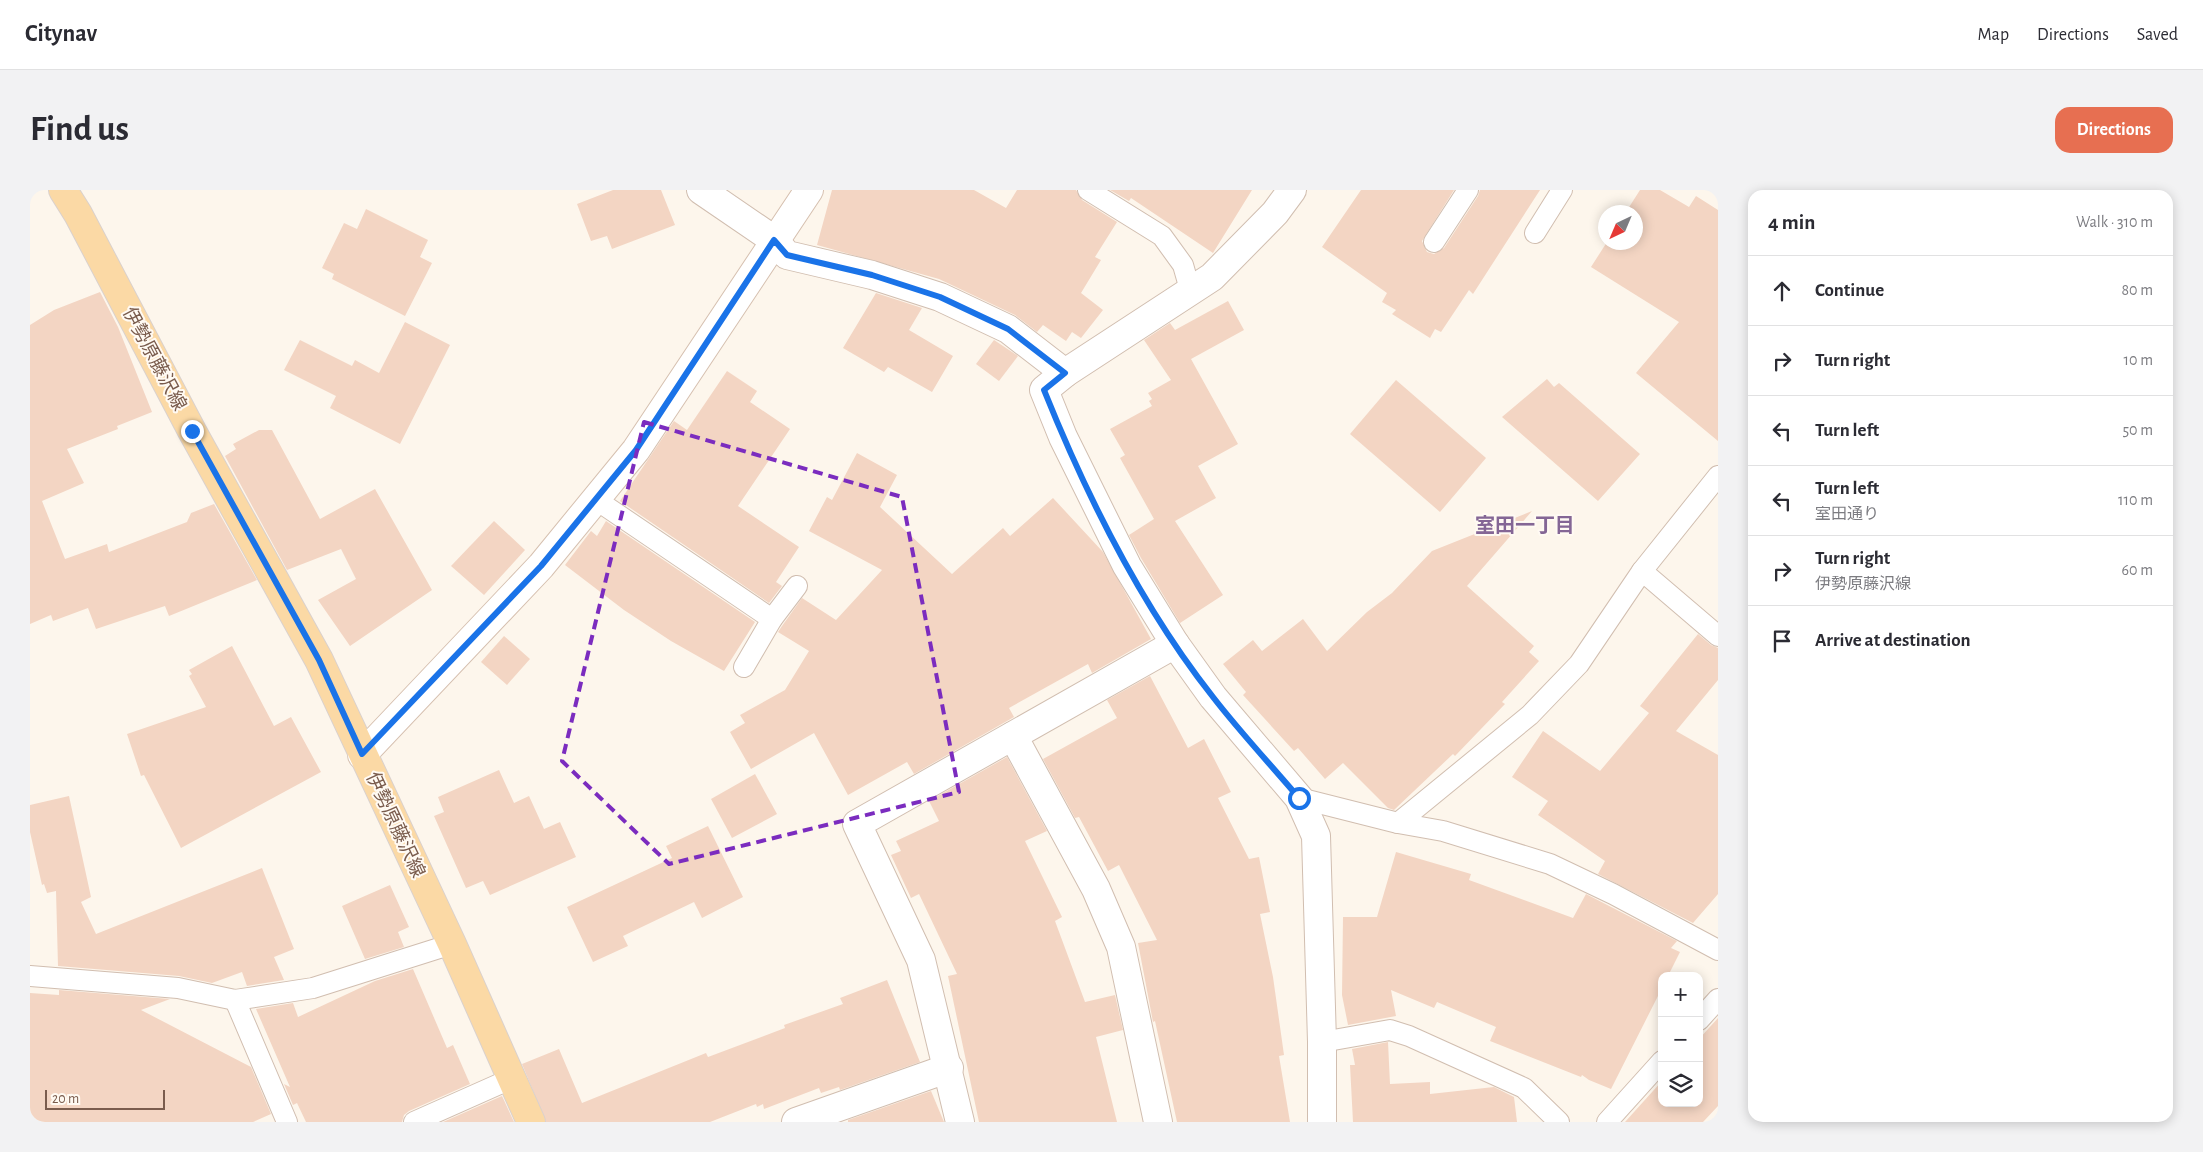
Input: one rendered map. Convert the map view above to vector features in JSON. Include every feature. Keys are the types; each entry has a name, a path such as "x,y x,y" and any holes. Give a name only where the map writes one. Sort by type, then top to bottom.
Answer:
{"main road":[{"name":"伊勢原藤沢線","path":"63,190 78,214 192,431 319,660 452,944 531,1122"}],"street":[{"path":"701,190 774,240 787,255 872,275 940,297 1008,329 1065,373"},
{"path":"362,754 541,566 636,450 809,190"},
{"path":"1292,190 1275,213 1212,277 1191,293 1065,373 1044,390 1056,421 1127,566 1175,644 1213,697 1299,798 1316,836 1322,1042 1322,1122"},
{"path":"960,1122 921,960 857,824 1175,644"},
{"path":"1013,736 1096,889 1120,946 1158,1122"},
{"path":"796,1122 948,1068"}],"lane":[{"path":"1088,190 1162,236 1183,265 1191,293"},
{"path":"1434,242 1468,190"},
{"path":"1535,233 1562,190"},
{"path":"1398,823 1530,715 1579,664 1642,571 1718,476"},
{"path":"595,499 772,619"},
{"path":"1642,571 1718,636"},
{"path":"744,667 772,619 797,586"},
{"path":"1299,798 1398,823 1444,831 1550,864 1613,894 1718,950"},
{"path":"30,976 178,988 235,1000 313,988 452,944"},
{"path":"1702,1017 1718,999"},
{"path":"235,1000 287,1122"},
{"path":"1322,1042 1390,1030 1408,1036 1524,1088 1560,1122"},
{"path":"1607,1122 1661,1062"},
{"path":"414,1122 513,1078"}],"highlighted area":[{"path":"644,422 902,497 959,792 669,864 562,761"}],"building":[{"path":"613,190 661,190 675,225 612,249 607,236 591,241 577,204"},
{"path":"832,190 974,190 1006,208 1017,190 1076,190 1082,200 1117,222 1095,257 1101,260 1081,293 1103,310 1081,338 1072,332 1066,341 1043,325 1037,332 1015,315 939,279 817,245"},
{"path":"1110,190 1252,190 1213,253 1131,198 1129,201"},
{"path":"1361,190 1454,190 1422,241 1427,252 1434,254 1444,248 1480,190 1540,190 1473,294 1469,290 1441,332 1435,329 1430,338 1392,314 1396,310 1382,302 1387,293 1322,247"},
{"path":"1640,190 1660,190 1689,207 1696,196 1718,210 1718,441 1636,373 1679,322 1591,267 1602,250 1643,250 1643,205 1630,205"},
{"path":"366,209 428,240 420,257 432,263 405,316 332,279 334,274 322,268 344,223 357,229"},
{"path":"100,292 118,327 152,412 117,426 118,429 67,449 84,483 42,501 65,559 107,544 109,552 187,522 191,513 214,504 257,580 169,616 165,606 96,629 88,608 53,621 51,615 30,624 30,325 54,310"},
{"path":"876,293 922,308 909,330 953,356 932,392 888,367 884,372 843,348"},
{"path":"1228,301 1244,330 1191,359 1238,444 1198,466 1216,498 1175,521 1223,595 1180,623 1129,535 1154,519 1120,458 1125,455 1110,429 1152,406 1149,401 1152,399 1148,393 1171,380 1144,340 1170,323 1175,330"},
{"path":"405,322 450,345 400,444 330,408 336,396 284,370 300,340 352,366 355,360 379,373"},
{"path":"994,340 1018,356 999,381 976,364"},
{"path":"727,371 757,391 750,402 790,429 738,506 799,547 776,582 782,586 769,603 620,501 674,421 687,430"},
{"path":"1547,379 1554,387 1559,383 1640,454 1598,501 1502,417"},
{"path":"1396,380 1486,458 1440,512 1350,434"},
{"path":"259,430 272,430 320,519 375,489 432,590 350,646 318,600 356,579 341,549 287,570 225,456 236,449 233,444"},
{"path":"857,453 897,475 880,507 952,574 1003,528 1010,536 1053,498 1103,552 1151,639 1092,673 1088,664 1009,708 1014,717 914,774 907,762 848,795 814,733 751,769 730,732 745,723 740,715 785,690 809,651 778,632 802,598 836,620 882,570 809,531 827,497 832,500"},
{"path":"1532,511 1467,586 1534,646 1529,652 1539,661 1502,702 1505,704 1455,756 1453,754 1394,810 1388,808 1343,763 1325,779 1298,748 1294,751 1243,695 1246,692 1223,664 1253,640 1262,651 1303,619 1327,651 1367,612 1392,593 1432,551"},
{"path":"494,521 525,550 484,595 451,566"},
{"path":"606,521 755,622 724,671 671,641 624,610 565,565 591,531 597,536"},
{"path":"1698,634 1711,645 1718,648 1718,680 1676,731 1718,755 1718,894 1693,923 1598,874 1605,861 1538,815 1548,801 1512,777 1543,731 1600,771 1649,713 1640,706"},
{"path":"504,636 530,659 507,685 481,662"},
{"path":"232,646 274,726 291,717 321,772 181,848 144,775 141,776 127,734 206,707 189,676 192,674 189,670"},
{"path":"1150,676 1188,748 1204,739 1231,792 1218,798 1249,859 1259,857 1270,912 1260,914 1273,977 1284,1055 1279,1056 1290,1122 1177,1122 1155,1021 1153,1022 1138,943 1157,940 1119,865 1108,871 1079,817 1075,818 1043,759 1117,718 1107,700"},
{"path":"1007,757 1047,831 1025,841 1062,917 1055,921 1085,1002 1115,995 1123,1030 1096,1037 1117,1122 979,1122 948,976 957,974 919,894 911,898 891,855 901,851 896,841 939,821 929,801"},
{"path":"499,770 514,803 529,796 544,829 560,822 576,857 490,895 483,881 466,888 434,816 444,812 438,797"},
{"path":"755,774 777,814 732,838 711,799"},
{"path":"69,796 91,897 81,902 96,934 262,868 294,949 274,957 284,980 247,986 242,972 212,983 179,976 58,966 56,891 47,893 44,884 42,885 30,832 30,805"},
{"path":"708,826 743,897 702,918 694,902 623,936 628,946 593,962 567,907 672,858 666,846"},
{"path":"1396,852 1471,874 1469,880 1573,918 1586,894 1677,941 1671,948 1680,952 1670,972 1658,972 1658,996 1611,1089 1582,1075 1581,1077 1490,1041 1496,1027 1437,1002 1434,1008 1391,990 1396,1016 1348,1025 1342,995 1343,917 1377,917"},
{"path":"390,885 409,927 398,932 404,947 365,959 342,906"},
{"path":"413,969 447,1048 453,1045 470,1084 409,1111 404,1115 402,1122 306,1122 297,1103 293,1105 284,1084 290,1087 256,1009 293,1003 298,1017 375,981"},
{"path":"887,980 920,1062 840,1090 839,1087 821,1093 819,1088 764,1109 763,1104 757,1107 756,1104 710,1122 546,1122 522,1064 559,1049 582,1103 706,1053 708,1057 785,1028 784,1025 843,1004 840,998"},
{"path":"59,990 170,999 141,1010 251,1067 271,1114 253,1122 30,1122 30,993 59,995"},
{"path":"1718,1018 1718,1106 1703,1122 1625,1122 1658,1085 1658,1107 1703,1107 1703,1035"},
{"path":"1388,1042 1390,1084 1430,1082 1430,1094 1494,1087 1514,1097 1517,1122 1353,1122 1350,1065 1355,1065 1352,1049"},
{"path":"931,1091 944,1122 848,1122 848,1120"},
{"path":"502,1096 514,1122 443,1122"}],"district":[{"name":"室田一丁目","path":"1525,526"}],"route":[{"path":"192,431 319,660 362,754 541,566 636,450 774,240 787,255 872,275 940,297 1008,329 1065,373 1044,390 1063,436 1127,566 1175,644 1213,697 1299,798"}]}
